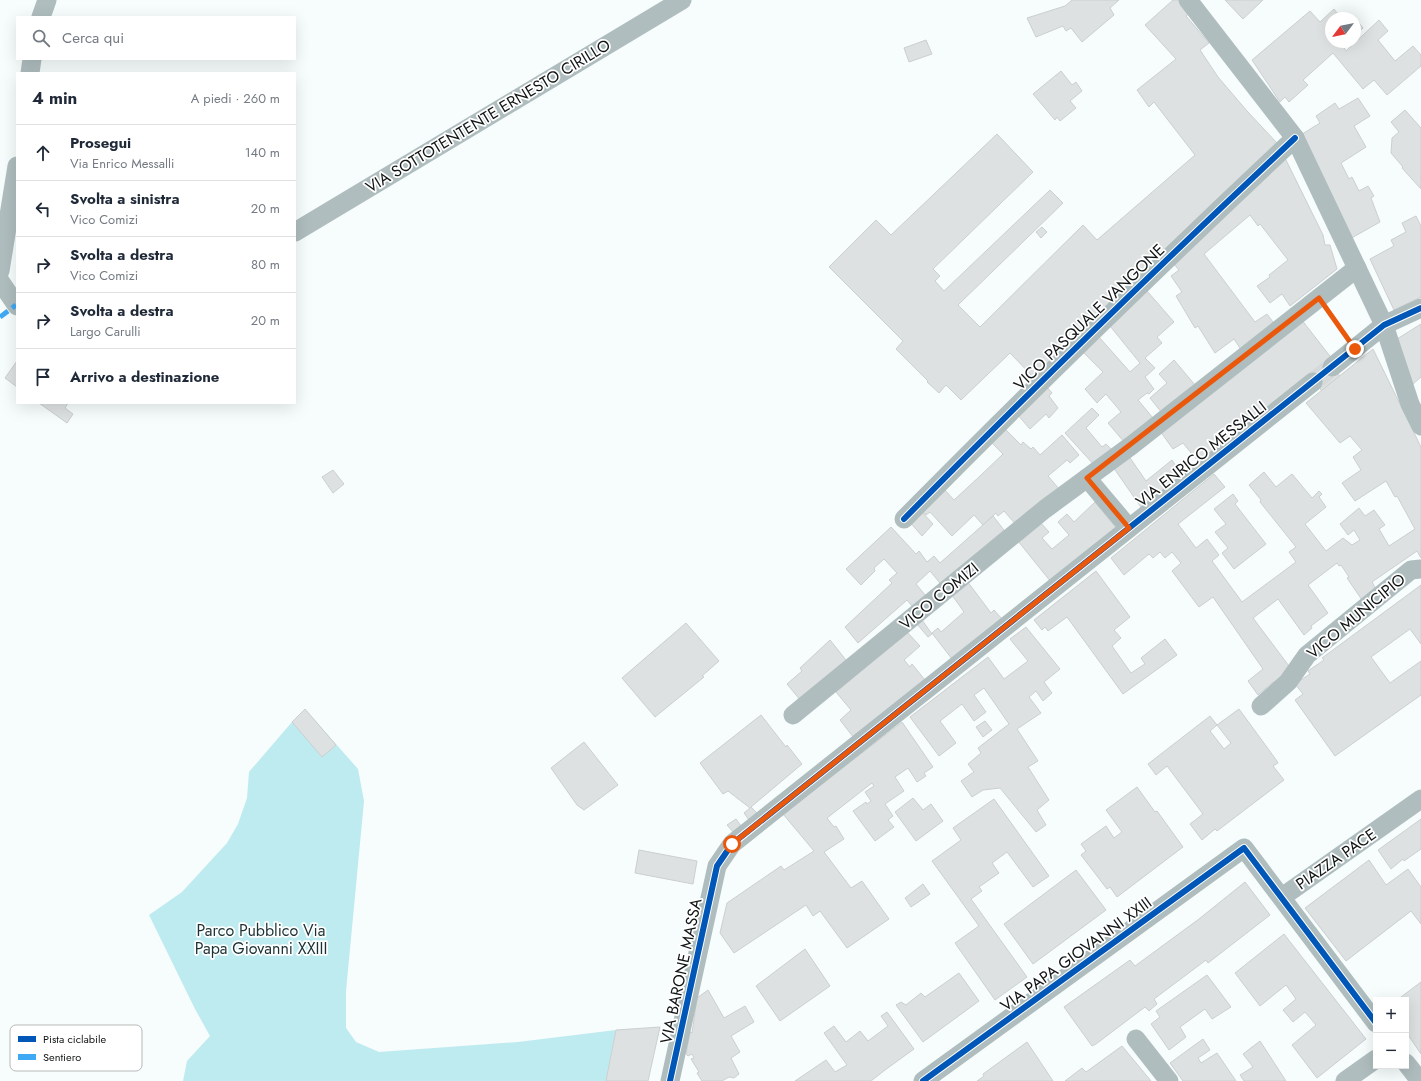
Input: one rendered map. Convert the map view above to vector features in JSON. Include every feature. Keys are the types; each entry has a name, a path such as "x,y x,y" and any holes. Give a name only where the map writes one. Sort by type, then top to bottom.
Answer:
{"street":[{"path":"41,16 47,0"},
{"name":"VIA SOTTOTENTENTE ERNESTO CIRILLO","path":"296,231 682,0"},
{"path":"1188,0 1295,138 1384,325 1415,399 1421,426"},
{"path":"30,72 32,60"},
{"name":"VICO PASQUALE VANGONE","path":"904,518 1019,402 1179,247 1295,138"},
{"path":"0,271 16,172"},
{"name":"VICO COMIZI","path":"793,715 1045,509 1357,268"},
{"path":"0,281 16,304"},
{"path":"1332,367 1384,325 1421,308"},
{"name":"VIA ENRICO MESSALLI","path":"717,866 732,844 1313,382"},
{"path":"1087,478 1129,528"},
{"name":"VICO MUNICIPIO","path":"1261,706 1288,682 1307,655 1411,570 1421,569"},
{"name":"PIAZZA PACE","path":"1244,848 1282,897 1421,799"},
{"name":"VIA PAPA GIOVANNI XXIII","path":"923,1081 1244,848"},
{"name":"VIA BARONE MASSA","path":"670,1081 717,866"},
{"path":"1282,897 1373,1019"},
{"path":"1136,1038 1169,1081"},
{"path":"1345,1081 1373,1061"},
{"path":"1409,1067 1420,1081"}],"path":[{"path":"1319,298 1355,349"}],"green space":[{"name":"Parco Pubblico Via Papa Giovanni XXIII","path":"305,709 358,769 364,801 346,991 346,1028 356,1042 379,1052 518,1042 616,1030 606,1081 183,1081 187,1061 210,1036 195,1009 149,915 182,892 227,843 238,824 247,798 249,772"}],"building":[{"path":"1072,0 1119,0 1110,8 1114,15 1082,42 1071,28 1066,31 1063,26 1036,37 1027,18 1065,6"},
{"path":"1173,0 1182,0 1191,12 1186,16 1209,43 1200,50 1218,77 1277,143 1035,379 1010,353 961,400 946,385 939,393 896,349 903,341 829,267 876,220 891,235 997,134 1033,172 933,269 940,276 935,281 944,291 1050,190 1063,203 958,305 980,327 1083,225 1097,240 1195,155 1154,102 1149,107 1137,90 1176,59 1145,25"},
{"path":"1225,0 1263,0 1243,19"},
{"path":"1310,11 1320,22 1325,17 1325,48 1344,48 1346,51 1349,48 1361,48 1361,37 1379,20 1388,31 1378,40 1395,61 1413,46 1421,55 1421,66 1387,95 1374,80 1363,89 1333,53 1303,80 1308,85 1289,102 1285,97 1280,102 1252,60"},
{"path":"926,40 932,54 909,62 904,48"},
{"path":"1061,71 1072,85 1076,82 1082,91 1070,101 1076,108 1060,121 1057,117 1055,120 1033,94"},
{"path":"1358,98 1370,116 1354,126 1366,147 1341,163 1349,179 1352,177 1359,191 1368,186 1374,196 1371,198 1380,222 1348,240 1299,136 1320,123 1316,116 1335,103 1339,109"},
{"path":"1405,110 1421,128 1421,189 1391,153 1392,138 1399,132 1391,122"},
{"path":"1285,158 1323,235 1325,245 1330,245 1337,269 1290,306 1282,294 1270,303 1257,286 1270,277 1269,275 1288,260 1260,224 1258,226 1250,215 1204,254 1255,322 1267,314 1276,326 1242,351 1234,339 1215,353 1198,326 1195,328 1176,296 1182,292 1171,276 1179,270 1174,264"},
{"path":"1416,216 1421,226 1421,297 1394,310 1370,259 1394,246 1391,240 1406,232 1402,223"},
{"path":"1042,227 1047,232 1041,238 1036,232"},
{"path":"1147,291 1174,322 1157,337 1162,343 1145,358 1155,368 1145,377 1154,389 1149,394 1147,393 1138,400 1153,418 1125,443 1108,423 1121,412 1106,394 1097,403 1085,389 1103,372 1083,352 1099,337 1130,372 1140,363 1110,326"},
{"path":"1301,319 1333,360 1329,363 1340,376 1322,391 1310,379 1201,465 1183,443 1173,449 1160,431"},
{"path":"1421,324 1421,377 1413,384 1397,339"},
{"path":"1373,349 1421,447 1421,558 1417,551 1372,582 1376,589 1362,600 1347,578 1349,577 1341,565 1339,566 1337,563 1308,585 1328,613 1311,626 1312,628 1304,635 1278,599 1253,618 1292,670 1274,683 1273,682 1258,695 1248,681 1263,669 1213,597 1199,607 1172,571 1181,563 1172,552 1165,558 1160,552 1153,558 1149,554 1124,575 1111,558 1214,474 1225,487 1178,524 1196,548 1207,539 1219,555 1212,561 1242,602 1296,562 1289,552 1296,547 1260,502 1261,500 1249,485 1264,472 1276,487 1292,474 1312,498 1319,491 1322,494 1319,497 1326,507 1305,524 1326,551 1343,538 1352,545 1360,540 1354,530 1348,535 1340,524 1359,508 1365,516 1374,510 1385,525 1379,529 1389,546 1415,529 1397,496 1395,497 1386,481 1355,501 1342,483 1361,470 1353,457 1362,450 1350,436 1340,443 1306,403"},
{"path":"1174,360 1195,385 1162,413 1150,398 1167,383 1159,374"},
{"path":"16,362 16,386 5,378"},
{"path":"1046,386 1052,393 1049,396 1058,408 1049,418 1046,414 1030,429 1017,414"},
{"path":"40,404 67,404 65,408 73,414 67,423"},
{"path":"1092,408 1099,415 1086,428 1102,447 1106,444 1113,451 1095,466 1065,433"},
{"path":"1005,429 1021,445 1023,442 1031,449 1033,447 1040,455 1062,435 1079,455 1070,463 1067,460 1048,476 1060,490 1018,527 1004,511 998,516 996,513 983,525 974,515 952,536 930,512 926,515 921,509 943,488 954,500 980,476 1003,454 991,442"},
{"path":"1128,455 1146,481 1172,460 1184,478 1143,510 1113,467"},
{"path":"333,470 344,484 333,493 322,477"},
{"path":"1233,494 1238,501 1235,504 1266,544 1234,569 1222,553 1228,548 1215,532 1226,524 1214,509"},
{"path":"1095,502 1117,529 1051,582 1018,541 1040,522 1049,532 1042,538 1052,549 1069,535 1058,522 1067,514 1074,522"},
{"path":"920,510 933,524 922,536 909,521"},
{"path":"993,516 1004,530 965,563 944,588 930,571 916,584 930,601 917,612 907,600 858,643 845,627 892,583 889,580 897,573 884,559 874,568 875,571 861,585 846,569 891,527 916,554 919,551 927,562 934,556 940,563"},
{"path":"1096,571 1130,617 1114,630 1121,638 1112,646 1131,673 1145,664 1141,658 1165,639 1177,655 1123,694 1067,617 1048,631 1045,627 1042,630 1034,620"},
{"path":"967,581 991,613 994,610 1003,620 952,659 932,633 938,628 941,632 964,612 952,595"},
{"path":"1421,585 1421,644 1410,629 1371,657 1390,683 1421,661 1421,695 1335,756 1295,700 1303,694 1295,684 1310,674 1308,671 1324,660 1322,658"},
{"path":"922,620 932,634 928,637 917,624"},
{"path":"686,623 719,661 702,676 704,677 655,717 622,678"},
{"path":"1026,627 1060,669 1044,682 1052,693 1043,701 1036,691 1029,697 1041,713 1017,729 1038,761 1028,767 1049,800 1037,810 1046,825 1036,832 1000,788 983,790 972,797 961,781 974,772 968,764 981,753 978,748 1009,724 984,688 974,695 986,712 974,721 962,704 940,721 956,743 939,756 910,717 988,657 1004,679 1028,661 1010,639"},
{"path":"907,632 920,646 904,660 910,667 912,664 925,680 854,738 840,720 851,710 836,692"},
{"path":"830,640 850,665 801,701 787,684 802,671 800,668"},
{"path":"305,709 336,745 322,757 292,722"},
{"path":"1239,709 1277,761 1278,763 1273,766 1284,780 1217,831 1215,829 1202,840 1190,824 1203,814 1167,766 1156,775 1148,764 1210,716 1217,725","holes":["1217,725 1231,743 1224,749 1210,731"]},
{"path":"761,715 786,747 787,745 802,764 751,807 757,813 749,820 744,813 750,808 728,791 723,794 700,763"},
{"path":"985,721 992,730 983,737 976,727"},
{"path":"902,722 933,767 924,773 926,776 917,782 908,768 895,777 904,791 885,804 893,816 888,820 894,827 875,841 853,811 866,802 867,804 871,801 865,792 874,786 872,783 827,818 834,827 836,826 844,839 824,852 851,888 862,881 889,919 847,948 820,911 813,916 806,905 734,953 720,933 727,903 781,866 784,870 814,851 783,814"},
{"path":"584,742 618,785 584,810 577,805 551,768"},
{"path":"1137,787 1155,812 1157,811 1183,847 1117,897 1110,887 1107,889 1081,855 1086,851 1081,844 1106,826 1114,838 1122,832 1106,810"},
{"path":"913,798 923,810 931,804 943,821 916,841 895,812"},
{"path":"994,799 1049,876 1033,887 1007,852 992,863 999,873 979,887 982,891 971,899 1027,977 995,1000 955,943 979,926 932,861 961,840 953,828"},
{"path":"736,819 741,826 733,832 727,825"},
{"path":"1421,819 1421,849 1404,861 1403,859 1391,869 1378,850"},
{"path":"639,850 697,861 693,884 635,873"},
{"path":"1369,860 1386,885 1408,869 1421,887 1421,924 1411,911 1346,961 1305,908"},
{"path":"1076,870 1106,910 1033,964 1004,924"},
{"path":"1245,882 1270,915 1208,963 1206,960 1154,999 1157,1004 1149,1011 1145,1007 1092,1046 1064,1007 1130,960 1135,966 1199,919"},
{"path":"923,884 930,894 911,907 905,898"},
{"path":"1284,934 1366,1039 1317,1078 1292,1045 1316,1025 1305,1012 1293,1022 1283,1010 1296,999 1286,985 1260,1006 1235,973"},
{"path":"805,949 830,986 780,1021 756,986"},
{"path":"959,973 979,1001 923,1042 896,1005 901,1002 906,1005 921,993 925,997"},
{"path":"1207,975 1231,1007 1212,1019 1205,1009 1180,1027 1186,1037 1169,1050 1151,1024 1160,1017 1156,1011"},
{"path":"1421,982 1421,1054 1409,1036 1409,997 1401,997"},
{"path":"708,990 724,1018 745,1006 754,1022 731,1036 740,1052 731,1058 739,1074 734,1078 729,1077 722,1081 702,1081 697,1073 699,1072 691,1059 694,1058 692,1054 688,1056 686,1054 690,1032 692,1033 697,998"},
{"path":"887,1012 914,1049 871,1081 795,1081 826,1060 835,1072 847,1065 824,1033 834,1026 846,1042 860,1031 868,1041 888,1026 881,1016"},
{"path":"660,1027 648,1081 606,1081 616,1030"},
{"path":"1203,1039 1210,1050 1198,1058 1201,1063 1217,1053 1236,1081 1183,1081 1170,1063"},
{"path":"1260,1041 1286,1081 1244,1081 1240,1075 1253,1067 1243,1054"},
{"path":"1027,1042 1053,1081 977,1081 984,1076 983,1074"},
{"path":"1122,1046 1151,1081 1065,1081 1082,1068 1086,1072"}],"tunnel":[{"path":"1313,382 1332,367"}],"marked path":[{"path":"0,317 16,305"}],"cycle path":[{"path":"904,519 1000,422 1295,138"},
{"path":"670,1081 717,866 732,844 1384,325 1421,308"},
{"path":"923,1081 1244,848 1373,1019"}],"route":[{"path":"732,844 1129,528 1087,478 1132,445 1319,298 1355,349"}]}
